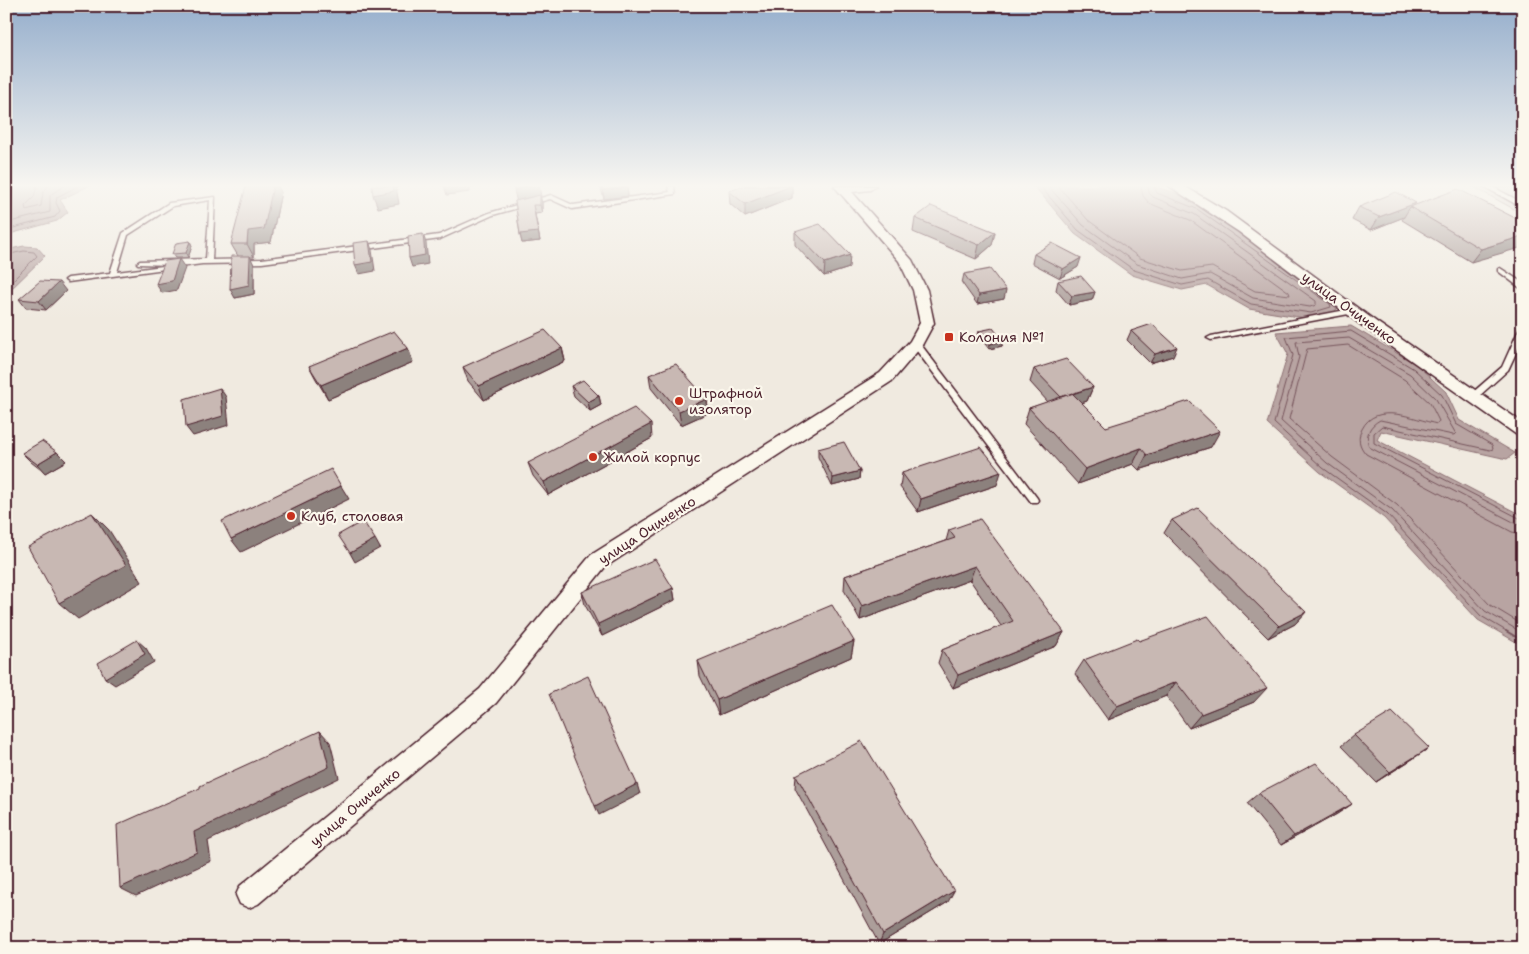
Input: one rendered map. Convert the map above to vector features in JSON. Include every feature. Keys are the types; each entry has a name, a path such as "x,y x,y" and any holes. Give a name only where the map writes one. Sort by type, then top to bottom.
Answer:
{"street":[{"name":"улица Очиченко","path":"249,895 488,696 598,561 886,376 916,344 927,323 920,290 905,260 879,231"},
{"name":"улица Очиченко","path":"1246,231 1351,311 1523,431"}],"lane":[{"path":"113,276 126,234 131,231"},
{"path":"210,261 211,231"},
{"path":"140,262 262,261 440,237 454,231"},
{"path":"68,280 113,276 210,261"},
{"path":"1500,270 1523,288"},
{"path":"1211,338 1351,311"},
{"path":"1474,396 1505,368 1523,329"},
{"path":"916,344 1034,500"}],"water":[{"path":"6,231 22,231 6,235"},
{"path":"1072,231 1236,231 1339,304 1335,312 1311,319 1249,309 1207,285 1182,290 1132,275"},
{"path":"24,246 37,247 45,256 6,294 6,250"},
{"path":"1351,326 1417,365 1446,392 1459,420 1515,453 1507,459 1381,431 1377,440 1523,516 1523,646 1478,620 1384,518 1320,472 1267,424 1288,354 1276,332"}],"building":[{"path":"234,231 252,231 248,231 247,244 231,244"},
{"path":"519,231 538,232 520,234"},
{"path":"826,231 850,255 825,263 795,232"},
{"path":"945,231 995,232 979,245"},
{"path":"1450,231 1523,231 1523,236 1481,249"},
{"path":"423,234 425,255 409,258 408,236"},
{"path":"190,241 186,253 172,254 176,243"},
{"path":"369,241 372,262 355,265 353,243"},
{"path":"1052,243 1081,258 1063,269 1034,254"},
{"path":"231,256 250,256 249,285 230,289"},
{"path":"179,259 172,281 156,284 165,261"},
{"path":"990,269 1006,290 979,295 964,274"},
{"path":"1081,276 1095,292 1072,296 1058,281"},
{"path":"40,281 59,282 39,301 19,299"},
{"path":"1152,324 1177,347 1155,354 1131,331"},
{"path":"993,328 1003,341 990,344 979,331"},
{"path":"545,330 562,348 479,386 463,367"},
{"path":"394,331 408,348 321,385 309,366"},
{"path":"1066,359 1093,387 1061,397 1034,369"},
{"path":"676,364 707,399 679,411 649,375"},
{"path":"583,380 599,396 588,402 571,386"},
{"path":"220,388 223,416 186,427 184,399"},
{"path":"1072,393 1106,427 1189,401 1220,431 1147,455 1141,448 1085,469 1029,408"},
{"path":"634,408 651,424 544,482 528,463"},
{"path":"42,441 57,452 37,464 22,453"},
{"path":"844,442 860,471 833,478 818,449"},
{"path":"981,447 1001,472 921,499 902,473"},
{"path":"331,469 341,486 231,539 222,521"},
{"path":"1198,508 1306,612 1279,626 1172,520"},
{"path":"92,513 126,565 59,603 28,547"},
{"path":"980,519 1064,632 958,675 942,650 1013,621 975,566 862,606 845,576 955,538 949,530"},
{"path":"363,521 375,539 350,553 338,535"},
{"path":"655,559 673,588 598,624 582,592"},
{"path":"832,605 854,641 717,700 698,661"},
{"path":"1208,616 1267,688 1201,714 1176,682 1117,706 1084,660 1137,639 1139,641"},
{"path":"137,640 145,654 105,678 98,663"},
{"path":"588,676 637,784 595,806 549,694"},
{"path":"1392,712 1429,748 1390,772 1354,735"},
{"path":"320,731 329,767 194,832 197,852 120,888 117,825"},
{"path":"862,741 954,891 883,934 796,775"},
{"path":"1316,763 1352,804 1294,836 1259,793"}],"place":[{"name":"Колония №1","path":"949,337"},
{"name":"Штрафной изолятор","path":"679,401"},
{"name":"Жилой корпус","path":"593,457"},
{"name":"Клуб, столовая","path":"291,516"}]}
